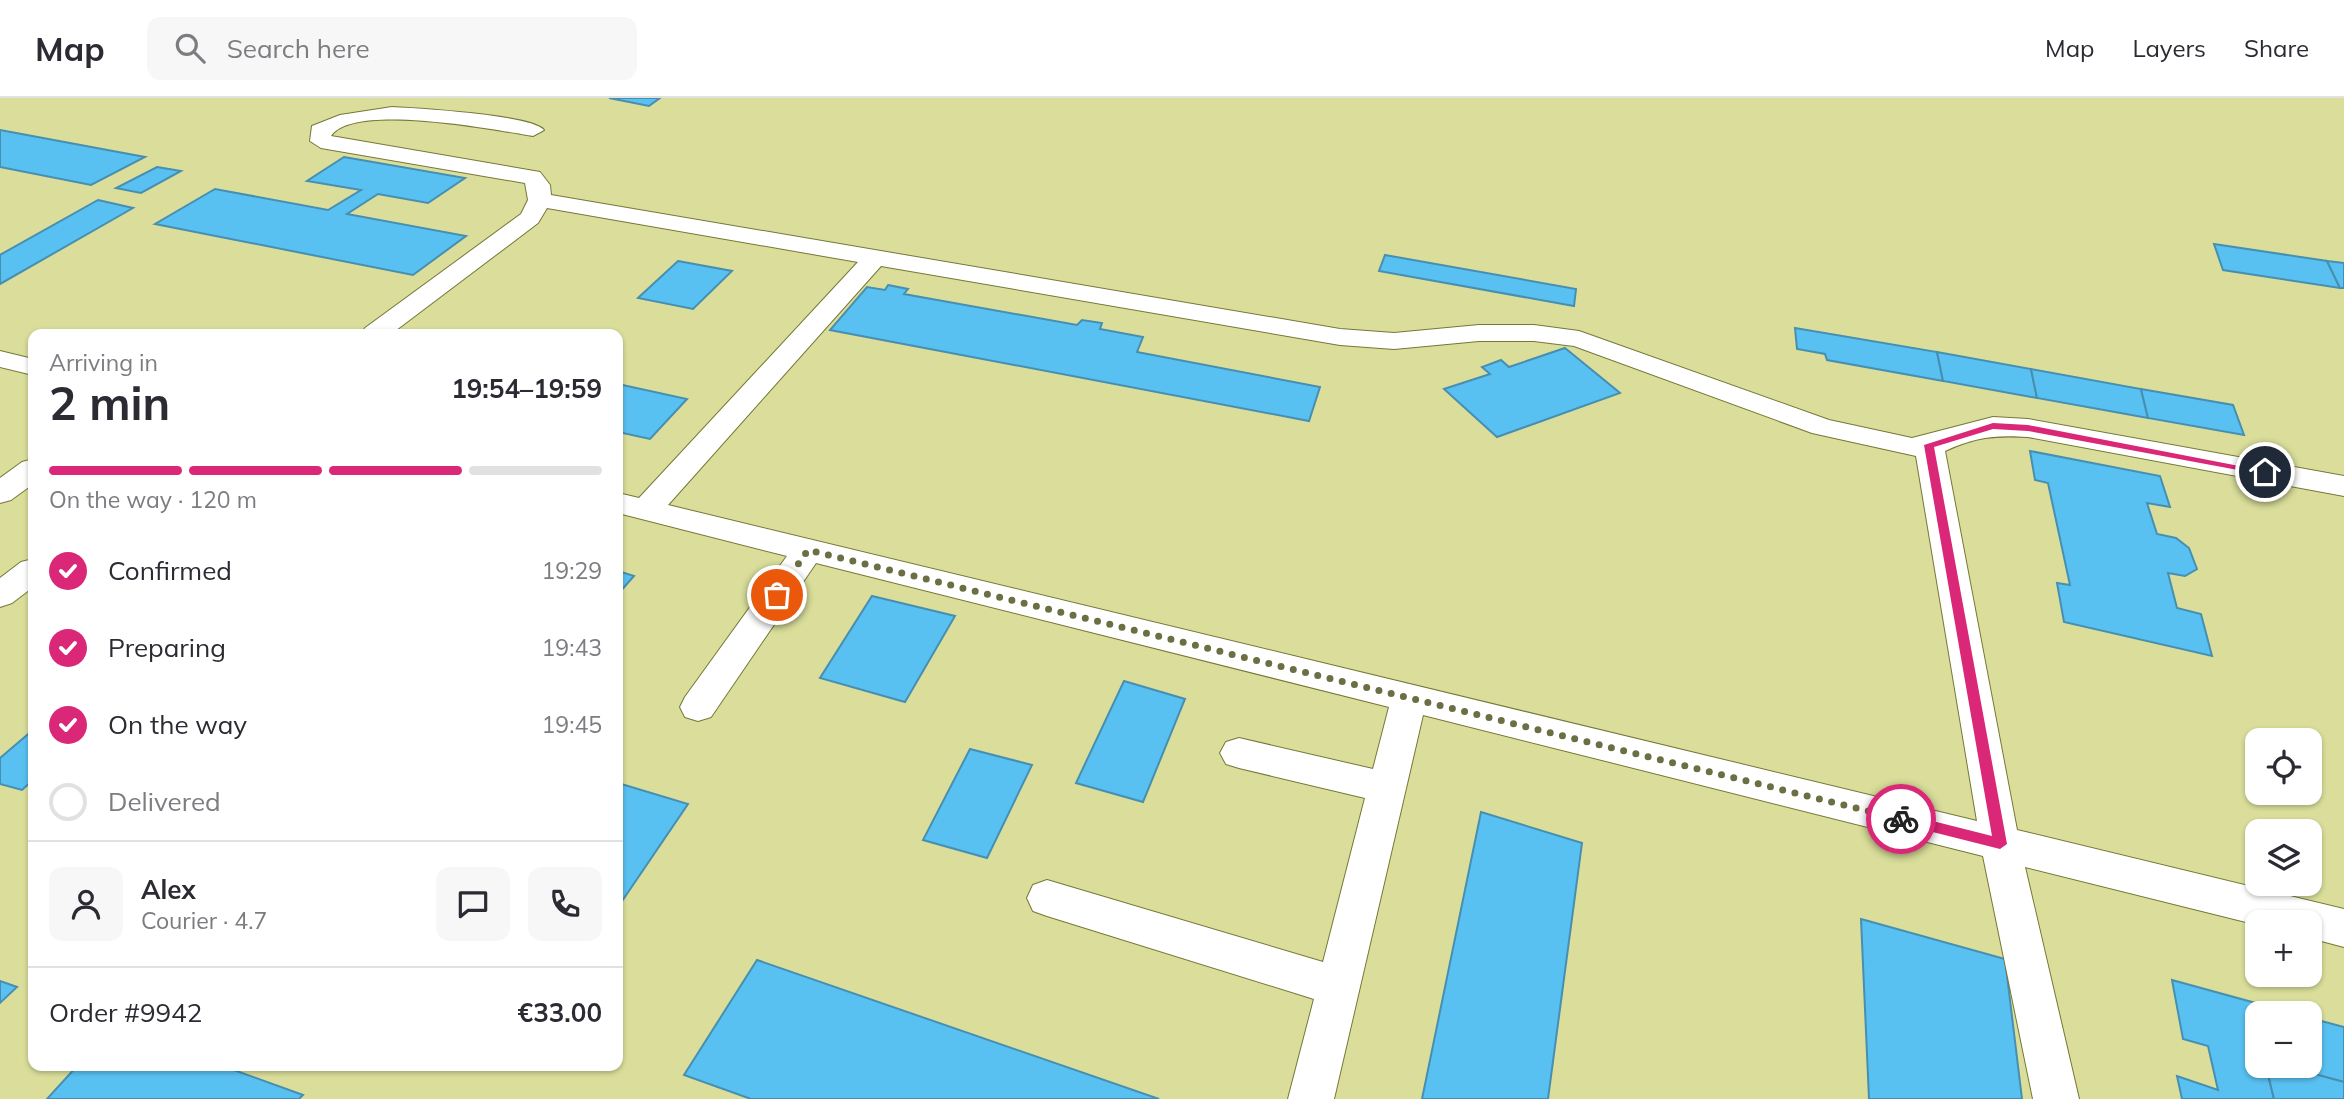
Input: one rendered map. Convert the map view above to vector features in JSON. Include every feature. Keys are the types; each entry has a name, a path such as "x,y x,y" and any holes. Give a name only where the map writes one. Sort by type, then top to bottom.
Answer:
{"lane":[{"path":"381,329 530,218 540,200 539,185 532,177 321,141 320,131 330,121 350,112 392,105 533,130"},
{"path":"540,200 1340,337 1394,341 1479,333 1534,333 1579,339 1822,427 1883,443 1912,447 1929,445 1993,426 2028,428 2344,486"},
{"path":"632,507 875,258"},
{"path":"0,359 28,366"},
{"path":"1929,445 2000,844 2056,1099"},
{"path":"0,493 28,473"},
{"path":"632,507 2344,928"},
{"path":"698,706 808,550"},
{"path":"0,595 28,574"},
{"path":"1311,1099 1409,697"},
{"path":"1239,753 1387,788"},
{"path":"1047,898 1338,986"}],"building":[{"path":"609,98 660,98 649,106"},
{"path":"0,130 145,157 91,185 0,167"},
{"path":"344,157 465,178 428,203 378,194 347,214 466,236 413,275 155,224 215,189 328,210 361,190 307,181"},
{"path":"157,167 181,171 141,193 116,188"},
{"path":"98,200 133,208 0,284 0,255"},
{"path":"2214,244 2327,261 2340,288 2223,270"},
{"path":"1385,255 1576,289 1574,306 1379,271"},
{"path":"678,261 732,271 693,309 638,298"},
{"path":"2327,261 2344,263 2344,288 2340,288"},
{"path":"888,285 908,289 904,294 1077,325 1082,320 1102,323 1100,329 1143,337 1137,352 1320,387 1309,421 830,330 867,287 885,290"},
{"path":"1795,328 1937,352 1943,381 1827,360 1825,354 1797,349"},
{"path":"1565,348 1620,393 1497,437 1444,389 1490,374 1482,367 1501,360 1509,367"},
{"path":"1937,352 2031,369 2037,398 1943,381"},
{"path":"2031,369 2141,389 2148,418 2037,398"},
{"path":"623,385 687,399 650,439 623,433"},
{"path":"2141,389 2233,405 2244,435 2148,418"},
{"path":"2030,451 2160,476 2170,507 2147,503 2157,534 2176,538 2189,548 2197,569 2185,576 2168,573 2177,608 2201,614 2212,656 2064,622 2057,583 2070,585 2048,483 2035,480"},
{"path":"623,573 634,576 623,588"},
{"path":"872,596 955,616 905,702 820,678"},
{"path":"1124,681 1185,699 1143,802 1076,783"},
{"path":"28,734 28,785 22,790 0,784 0,758"},
{"path":"970,749 1032,765 987,858 923,840"},
{"path":"623,784 688,804 623,900"},
{"path":"1481,812 1582,843 1548,1099 1422,1099"},
{"path":"1861,919 2005,959 2022,1099 1869,1099"},
{"path":"757,960 1159,1099 751,1099 684,1075"},
{"path":"2172,980 2248,1001 2245,1001 2245,1078 2269,1078 2274,1099 2182,1099 2177,1076 2218,1090 2208,1046 2183,1039"},
{"path":"0,981 17,987 0,1003"},
{"path":"2322,1021 2344,1027 2344,1082 2322,1076"},
{"path":"72,1071 237,1071 303,1095 299,1099 47,1099"},
{"path":"2322,1076 2344,1082 2344,1099 2274,1099 2269,1078"}],"way so far":[{"path":"777,595 808,550 1901,819"}],"route":[{"path":"1901,819 2000,844 1929,445 1993,426 2028,428 2265,472"}]}
